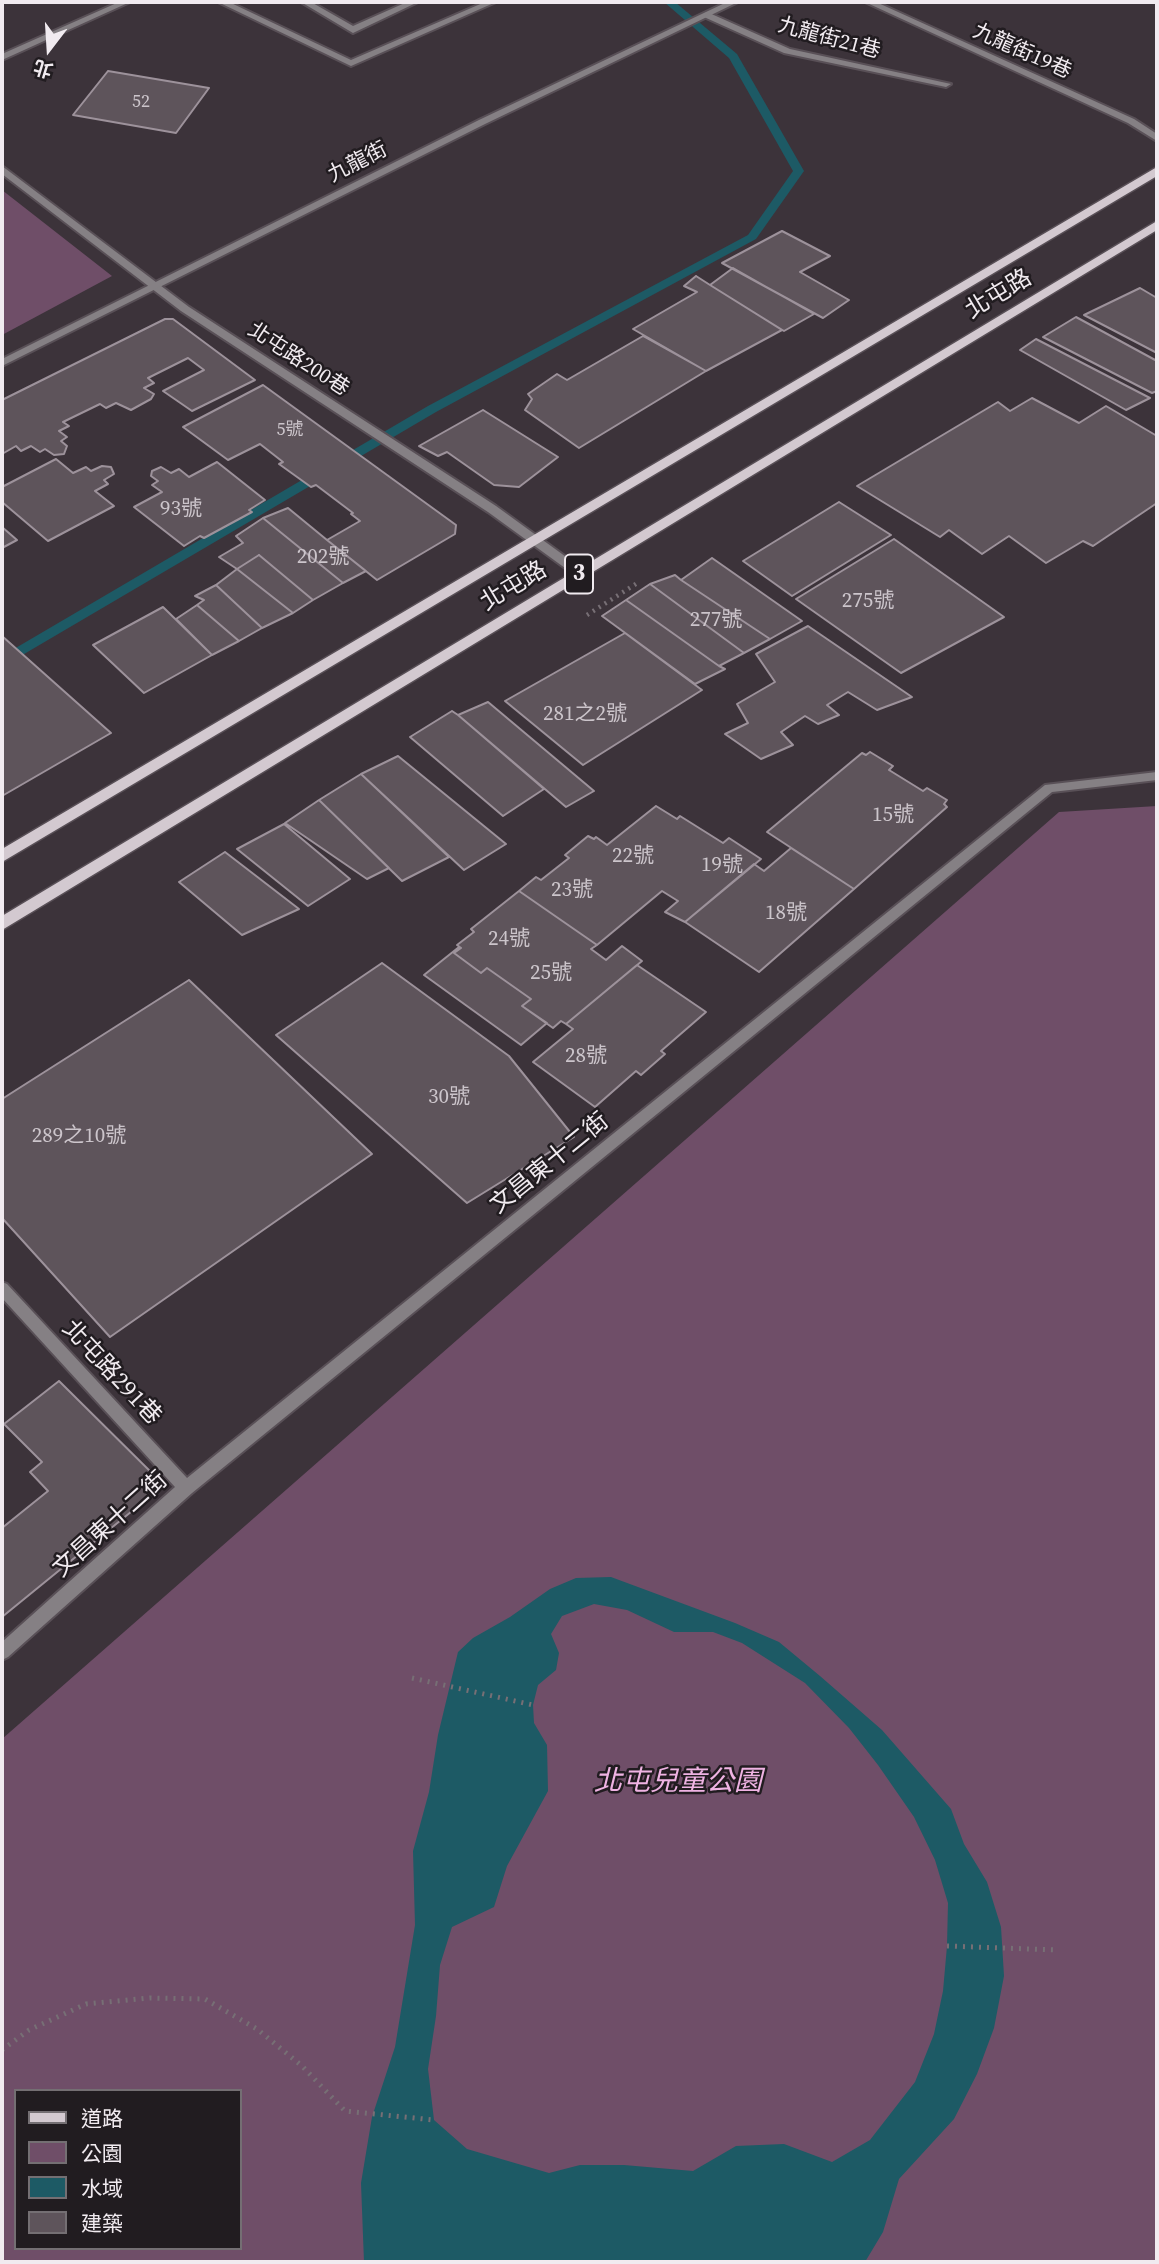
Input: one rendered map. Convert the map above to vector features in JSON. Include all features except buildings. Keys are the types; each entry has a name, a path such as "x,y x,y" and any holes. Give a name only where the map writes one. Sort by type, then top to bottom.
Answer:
{"main road":[{"name":"北屯路","path":"2,856 1157,171"},
{"name":"北屯路","path":"2,924 1157,225"}],"street":[{"path":"2,57 126,2"},
{"path":"222,2 351,63 492,2"},
{"path":"305,2 354,30 414,2"},
{"name":"九龍街","path":"2,363 482,122 734,2"},
{"name":"九龍街19巷","path":"869,2 1120,116 1157,138"},
{"name":"九龍街21巷","path":"707,15 787,51 946,83"},
{"name":"北屯路200巷","path":"2,169 185,309 492,509 580,573"},
{"name":"文昌東十二街","path":"2,1652 186,1488 1049,788 1157,776"},
{"name":"北屯路291巷","path":"2,1288 186,1488"}],"path":[{"path":"587,615 639,582"},
{"path":"412,1678 533,1705"},
{"path":"947,1946 1058,1950"},
{"path":"2,2050 29,2031 86,2004 150,1998 205,1999 257,2029 302,2066 345,2111 434,2120"}],"green space":[{"path":"2,190 112,276 2,335"},
{"name":"北屯兒童公園","path":"1157,806 1157,2262 2,2262 2,1739 1059,812"}],"water":[{"path":"611,1577 779,1642 882,1730 951,1809 964,1844 987,1882 1001,1927 1004,1976 994,2028 977,2074 954,2119 899,2179 883,2232 865,2262 364,2262 361,2183 372,2117 395,2047 415,1925 413,1851 429,1792 438,1735 458,1652 473,1638 510,1617 550,1589 576,1578","holes":["594,1604 627,1610 674,1632 713,1632 742,1643 805,1683 849,1728 878,1765 914,1817 935,1860 948,1903 943,1991 934,2034 915,2082 870,2140 832,2162 784,2144 736,2146 693,2171 624,2165 580,2165 549,2173 467,2149 434,2120 428,2069 440,1965 452,1927 494,1907 507,1866 548,1791 547,1745 534,1723 533,1705 538,1685 556,1670 559,1653 551,1634 562,1616"]}],"waterway":[{"path":"2,662 432,409 752,237 799,171 733,56 669,2"}]}
